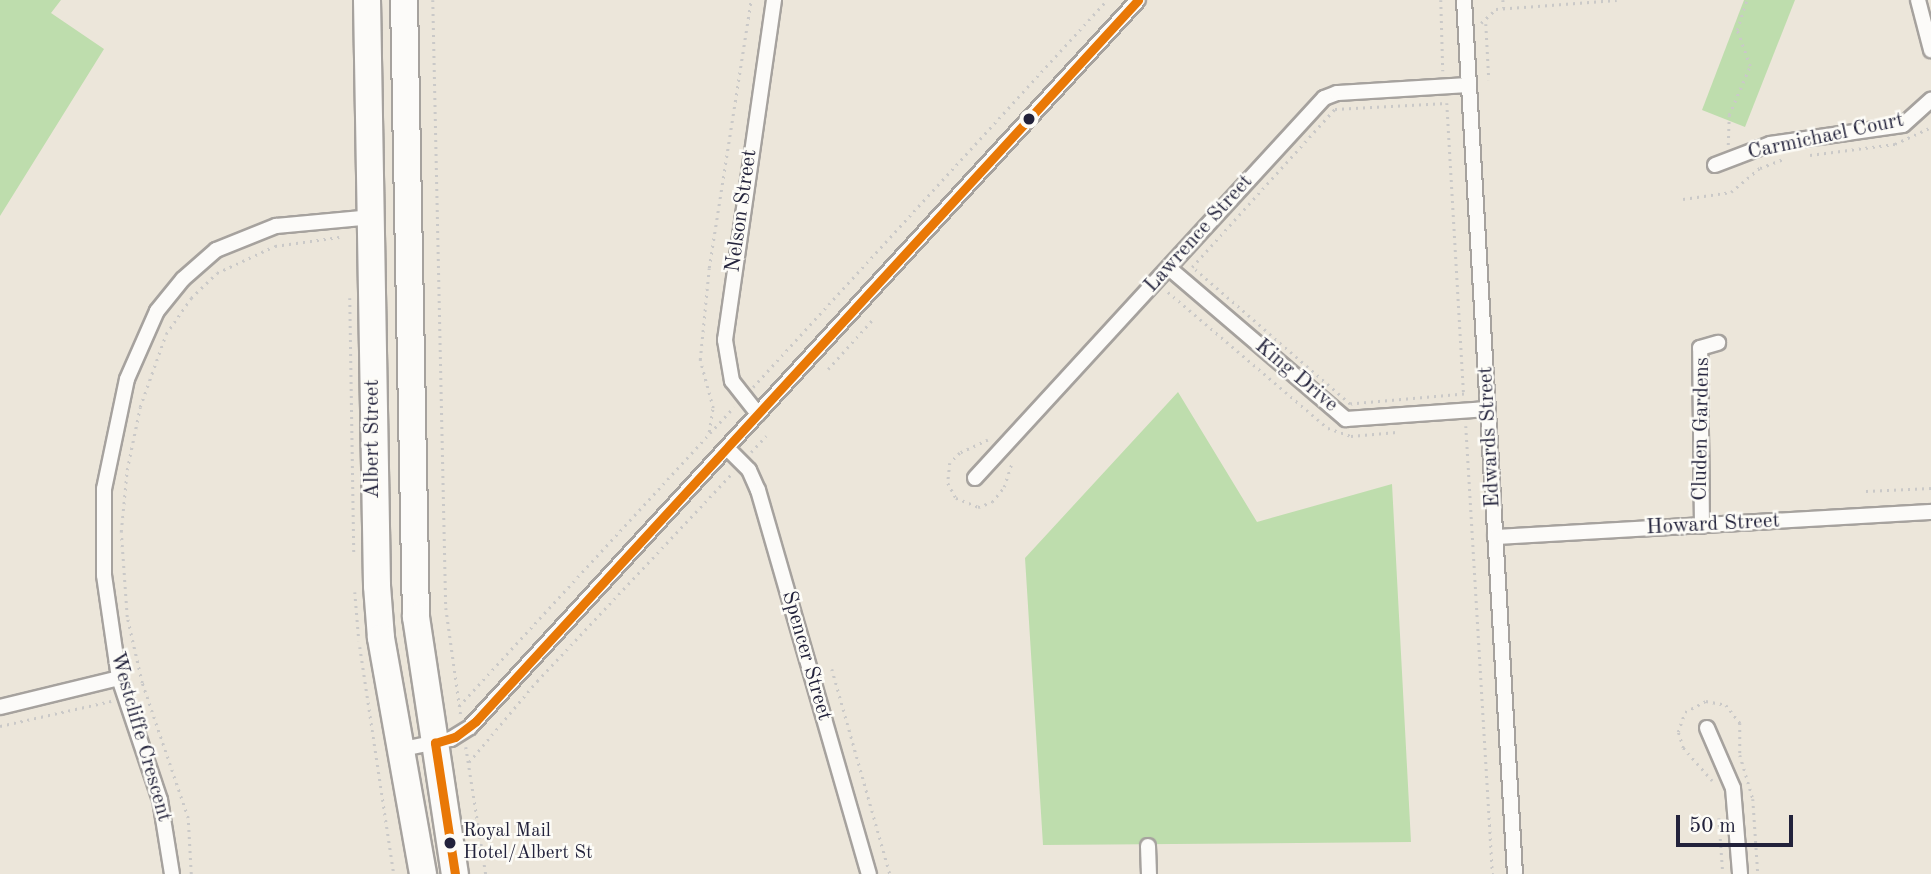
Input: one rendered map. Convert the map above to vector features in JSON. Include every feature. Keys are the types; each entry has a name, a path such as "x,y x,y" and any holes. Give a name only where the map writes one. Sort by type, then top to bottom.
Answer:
{"highway":[{"name":"Albert Street","path":"367,0 373,217 372,497 376,575 381,638 403,749 423,874"},
{"name":"Albert Street","path":"404,0 416,617 455,874"},
{"path":"368,41 404,41"}],"street":[{"name":"Nelson Street","path":"758,414 743,397 730,375 725,332 774,0"},
{"path":"403,749 435,743 463,732 1138,0"},
{"name":"Edwards Street","path":"1464,0 1515,874"},
{"path":"1918,0 1931,50"},
{"name":"Lawrence Street","path":"975,478 1326,96 1469,85"},
{"name":"Carmichael Court","path":"1721,163 1779,142 1903,125 1931,100"},
{"name":"Westcliffe Crescent","path":"172,874 160,800 119,678 104,575 104,489 127,379 153,319 197,264 227,244 286,224 373,217"},
{"name":"King Drive","path":"1169,268 1346,419 1488,409"},
{"name":"Cluden Gardens","path":"1702,526 1700,348 1718,342"},
{"name":"Spencer Street","path":"727,448 742,462 758,490 869,874"},
{"name":"Howard Street","path":"1495,537 1931,512"},
{"path":"0,707 119,678"},
{"path":"1707,727 1733,788 1740,874"},
{"path":"1148,846 1149,874"}],"path":[{"path":"433,0 446,608 486,874"},
{"path":"708,435 713,408 700,360 709,268 751,0"},
{"path":"459,706 1107,0"},
{"path":"1441,0 1446,71"},
{"path":"1503,0 1504,8"},
{"path":"1489,80 1486,23 1496,9 1617,0"},
{"path":"1721,163 1730,115 1750,66 1737,30 1747,0"},
{"path":"1443,25 1486,23"},
{"path":"1447,103 1464,394 1350,404 1192,267 1335,109 1447,103"},
{"path":"1804,156 1895,144 1931,127"},
{"path":"1682,199 1731,192 1766,164 1791,157"},
{"path":"191,874 188,818 142,683 127,617 122,520 140,407 166,334 191,298 217,273 275,246 349,235"},
{"path":"349,290 351,454"},
{"path":"828,369 874,318"},
{"path":"1466,426 1493,874"},
{"path":"469,762 537,681 766,436"},
{"path":"950,489 952,460 993,436"},
{"path":"1866,491 1931,488"},
{"path":"832,669 890,874"},
{"path":"0,726 125,698"},
{"path":"1690,707 1679,725 1681,745 1715,786"},
{"path":"1719,811 1723,874"}],"green space":[{"path":"0,0 61,0 51,13 104,49 0,216"},
{"path":"1744,0 1795,0 1745,127 1702,110"},
{"path":"1178,392 1257,522 1392,484 1411,842 1043,845 1025,558"}],"transit line":[{"path":"455,874 435,743 455,737 476,721 1138,0"}],"place":[{"name":"Royal Mail Hotel/Albert St","path":"450,843"}]}
